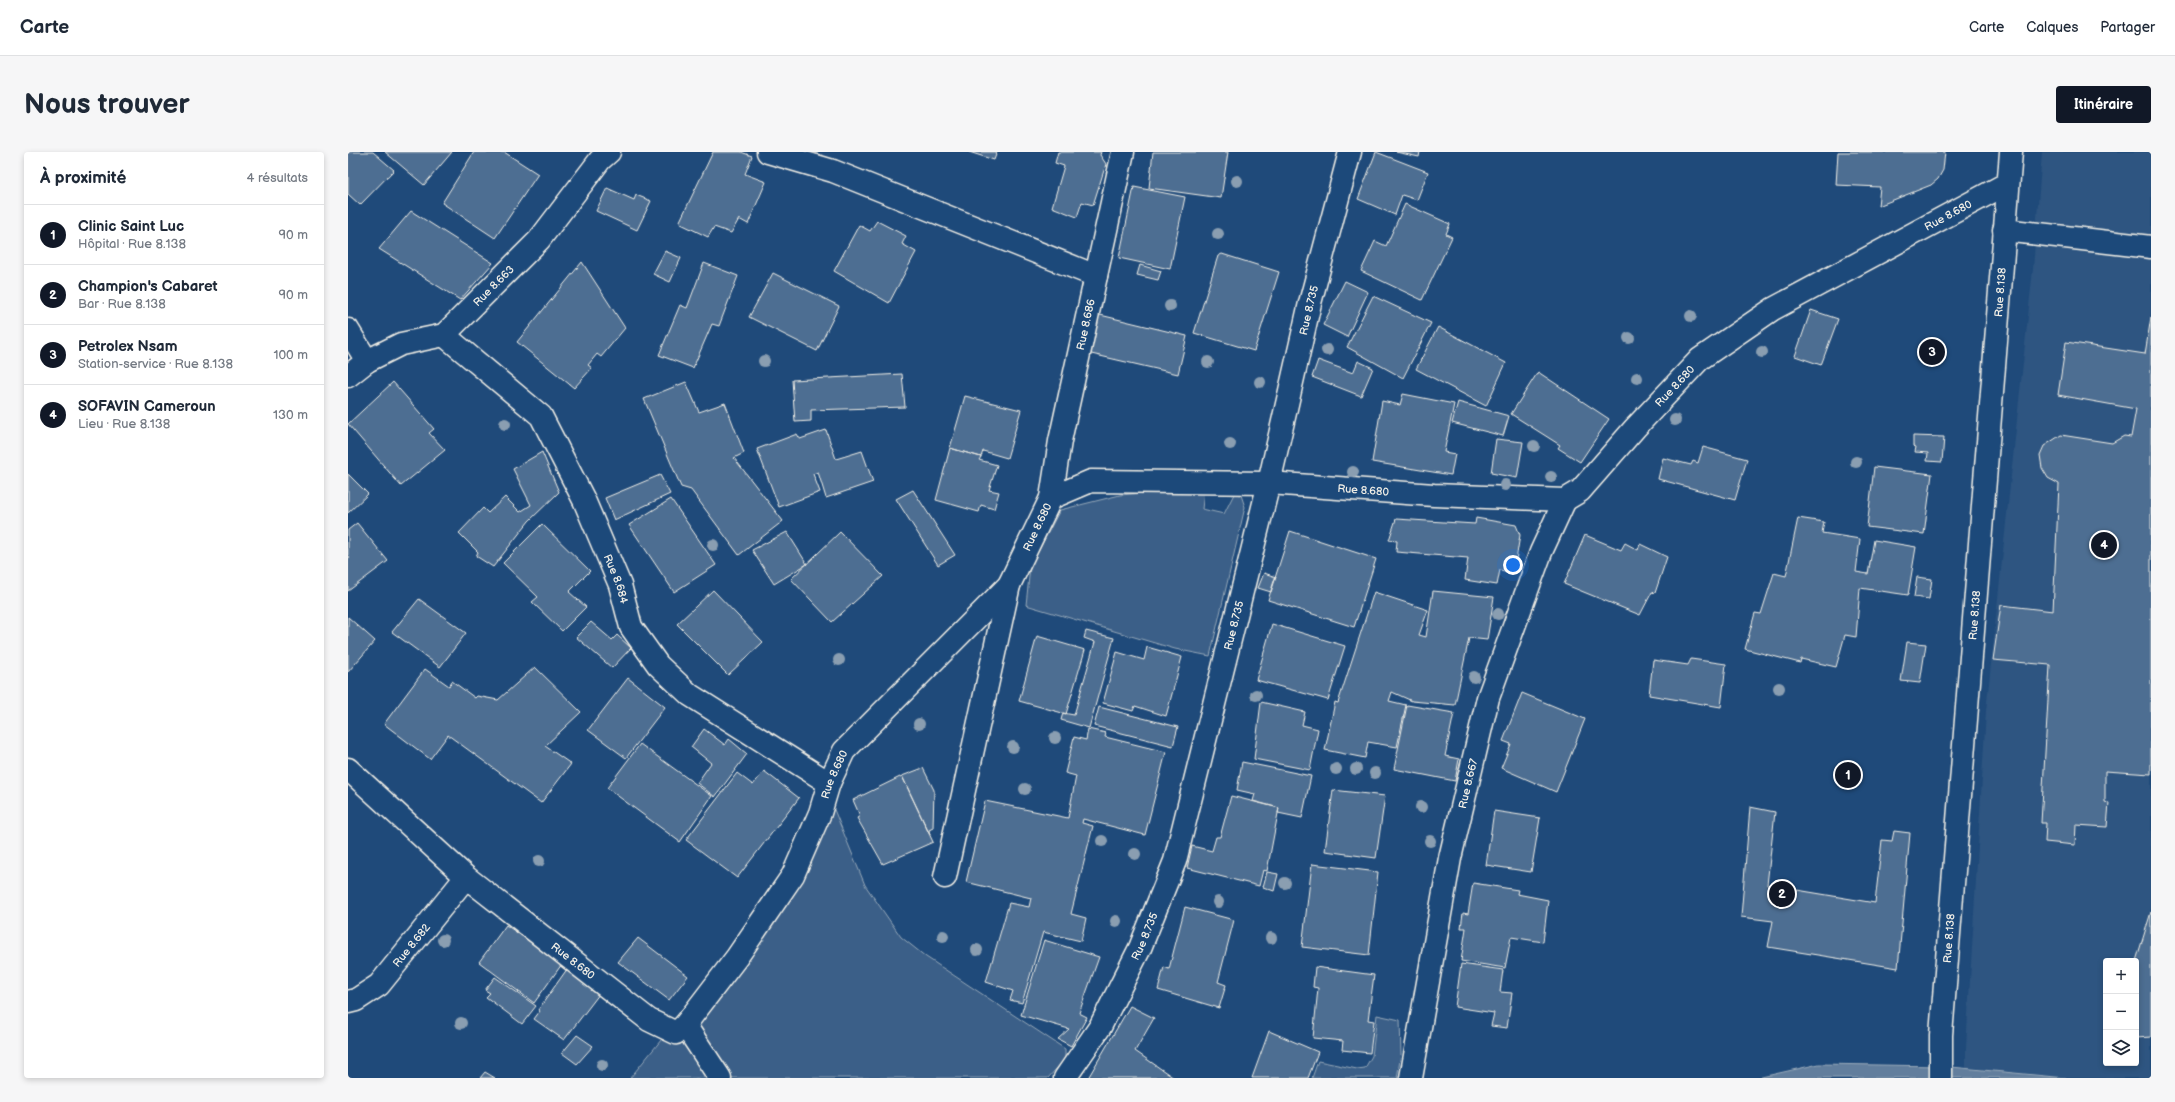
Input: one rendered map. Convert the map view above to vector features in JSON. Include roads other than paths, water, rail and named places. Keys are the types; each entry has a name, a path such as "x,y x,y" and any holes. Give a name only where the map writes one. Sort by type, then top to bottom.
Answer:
{"street":[{"name":"Rue 8.663","path":"444,335 538,240 600,160 609,152"},
{"path":"768,152 833,171 1096,276"},
{"name":"Rue 8.686","path":"1051,498 1060,441 1123,152"},
{"name":"Rue 8.735","path":"1065,1078 1100,1027 1140,948 1175,861 1269,483 1310,303 1350,152"},
{"name":"Rue 8.138","path":"1941,1078 1941,1035 2011,152"},
{"name":"Rue 8.680","path":"348,769 466,877 649,1020 676,1033 685,1025 737,957 793,875 820,813 829,783 844,751 1009,585 1051,498 1090,481 1269,483 1434,494 1564,500 1580,491 1635,428 1700,359 1773,309 2008,183"},
{"path":"2004,230 2151,247"},
{"path":"348,330 367,361"},
{"path":"348,376 367,361 401,344 444,335"},
{"name":"Rue 8.684","path":"444,335 541,416 584,500 620,585 631,627 658,665 690,695 829,783"},
{"name":"Rue 8.667","path":"1411,1078 1450,858 1488,698 1541,552 1564,500"},
{"path":"945,877 1009,585"},
{"name":"Rue 8.682","path":"348,1002 356,1000 379,985 466,877"},
{"path":"685,1025 720,1078"}],"place":[{"name":"Petrolex Nsam","path":"1932,352"},
{"name":"SOFAVIN Cameroun","path":"2104,545"},
{"name":"Clinic Saint Luc","path":"1848,775"},
{"name":"Champion's Cabaret","path":"1782,894"}]}
